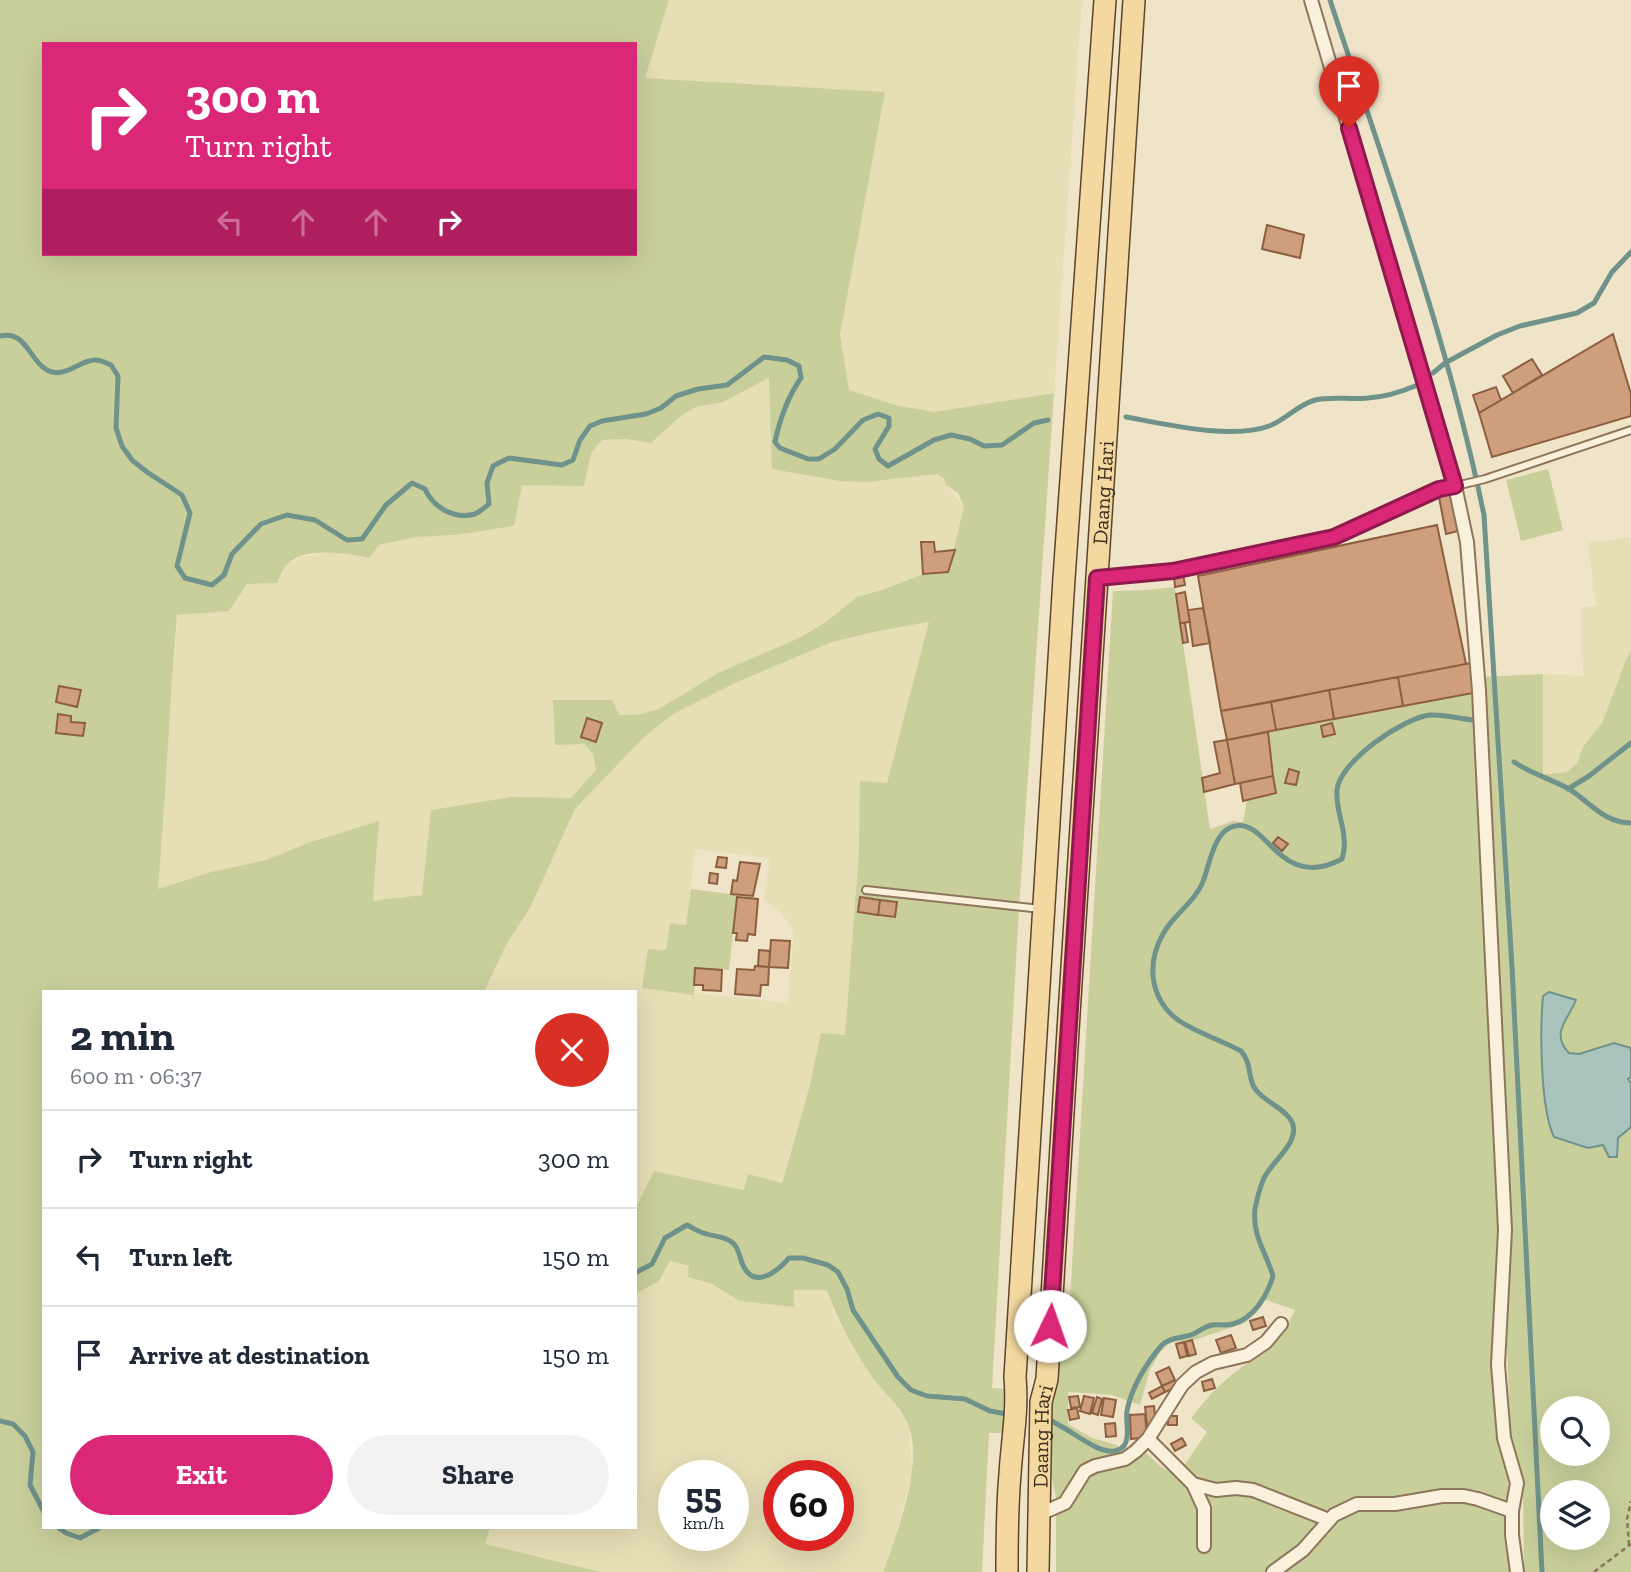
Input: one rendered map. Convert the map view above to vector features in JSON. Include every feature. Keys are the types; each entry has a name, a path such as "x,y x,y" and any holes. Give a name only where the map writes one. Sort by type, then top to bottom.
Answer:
{"main road":[{"name":"Daang Hari","path":"1007,1572 1010,1474 1017,1401 1015,1377 1068,524 1105,0"},
{"name":"Daang Hari","path":"1038,1572 1041,1402 1047,1379 1134,0"},
{"path":"1046,883 1077,884"}],"street":[{"path":"1311,0 1455,486 1467,542 1479,691 1504,1230 1498,1365 1504,1438 1517,1483 1512,1511 1517,1572"},
{"path":"1040,1514 1065,1503 1085,1471 1125,1459 1148,1439 1182,1385 1196,1371 1213,1363 1247,1354 1266,1342 1282,1324"},
{"path":"1148,1439 1193,1484 1204,1508 1204,1546"},
{"path":"1193,1484 1216,1490 1253,1490 1329,1520"},
{"path":"1273,1572 1303,1550 1329,1520 1345,1508 1357,1504 1395,1504 1442,1496 1478,1499 1512,1511"}],"lane":[{"path":"1097,578 1173,571 1334,537 1439,489 1485,480 1631,430"},
{"path":"866,890 1045,910"}],"path":[{"path":"1594,1572 1630,1544 1627,1519 1631,1501"}],"shaded area":[{"path":"669,0 1082,0 1054,393 934,412 895,405 849,390 840,335 884,92 644,78"},
{"path":"770,378 772,469 867,482 937,474 944,478 946,485 964,507 948,572 923,574 857,597 826,622 799,638 718,673 659,709 637,715 619,715 574,743 584,744 593,754 596,770 571,798 553,798 423,895 373,902 379,822 308,843 266,860 211,872 158,889 178,614 229,611 247,584 277,583 285,566 299,558 333,551 369,558 379,545 416,537 455,535 522,485 543,484 591,453 602,440 626,439 651,443 682,415 696,407 723,402"},
{"path":"1631,537 1631,651 1602,723 1583,747 1577,762 1567,772 1543,776 1543,674 1583,676 1581,608 1596,606 1588,543"},
{"path":"930,622 887,783 860,782 859,851 845,1035 821,1034 810,1085 781,1183 748,1175 744,1190 654,1171 637,1205 637,990 485,990 506,945 530,908 575,809 642,739 673,714 735,683 832,642","holes":["695,849 770,858 764,900 781,913 794,930 788,1003 643,988 649,949 666,950 686,925"]},
{"path":"670,1261 689,1266 689,1277 726,1291 793,1307 794,1290 827,1290 837,1320 909,1425 912,1472 883,1572 601,1572 484,1544 490,1529 637,1529 637,1293 659,1281"}],"green space":[{"path":"0,0 669,0 645,78 885,92 840,335 849,390 895,405 934,412 1054,393 1019,908 992,1388 1005,1389 1003,1433 989,1433 982,1572 883,1572 911,1480 913,1461 909,1427 860,1358 841,1325 827,1290 794,1290 794,1307 740,1301 712,1284 688,1277 689,1266 670,1261 659,1281 637,1293 637,1205 654,1171 744,1190 748,1174 782,1183 810,1085 821,1033 845,1035 859,851 860,781 887,783 929,622 832,642 735,683 673,714 642,739 575,809 530,908 506,945 485,990 42,990 42,1529 490,1529 485,1544 601,1572 0,1572","holes":["769,378 772,469 840,481 867,482 937,474 944,478 946,485 958,493 964,507 948,572 923,574 857,597 826,622 799,638 718,673 659,709 637,715 619,715 612,700 553,700 555,745 584,744 593,754 596,770 571,798 511,797 431,810 422,895 373,901 379,821 308,843 266,860 211,872 158,889 177,615 229,611 247,584 277,583 284,568 291,561 312,553 348,554 369,558 379,545 416,537 455,535 514,526 522,485 584,486 591,453 602,440 626,439 651,443 682,415 696,407 723,402"]},
{"path":"1548,469 1563,530 1521,541 1506,480"},
{"path":"1175,587 1210,829 1233,821 1243,822 1247,800 1275,792 1268,732 1473,693 1498,1203 1492,1377 1496,1436 1508,1474 1509,1572 1056,1572 1056,1497 1047,1456 1052,1379 1068,1333 1113,591","holes":["1266,1300 1295,1310 1280,1334 1220,1385 1191,1418 1207,1432 1177,1476 1146,1453 1131,1462 1117,1445 1092,1438 1068,1424 1068,1392 1112,1395 1140,1405 1150,1370 1160,1352 1171,1342 1194,1340 1245,1323"]},
{"path":"1631,651 1631,1048 1614,1043 1579,1054 1569,1053 1561,1039 1561,1033 1576,1000 1549,992 1543,1013 1541,1036 1544,1082 1604,1145 1618,1147 1618,1138 1631,1127 1631,1572 1524,1572 1523,1488 1511,1448 1507,1346 1510,1246 1506,1093 1483,677 1543,674 1543,775 1567,772 1577,763 1583,747 1602,723"},
{"path":"691,889 737,895 729,970 696,968 694,995 642,988 648,949 666,950 670,923 686,925"}],"water":[{"path":"1549,992 1576,1000 1561,1033 1561,1039 1569,1053 1579,1054 1614,1043 1631,1048 1631,1077 1628,1079 1631,1083 1631,1127 1618,1138 1617,1157 1609,1157 1603,1145 1588,1148 1554,1137 1546,1107 1542,1068 1543,996"}],"building":[{"path":"1267,225 1304,235 1300,258 1262,249"},
{"path":"1613,334 1631,394 1631,416 1492,457 1479,413"},
{"path":"1532,359 1542,375 1513,393 1503,376"},
{"path":"1496,387 1501,400 1479,413 1473,395"},
{"path":"1450,494 1458,531 1446,534 1439,497"},
{"path":"1437,525 1466,664 1221,711 1198,576"},
{"path":"921,542 934,542 935,552 955,550 948,572 923,574"},
{"path":"1183,574 1185,585 1175,587 1174,575"},
{"path":"1185,592 1190,622 1180,623 1176,594"},
{"path":"1203,608 1210,643 1193,646 1188,610"},
{"path":"1180,623 1185,623 1188,642 1183,643"},
{"path":"1471,663 1473,693 1403,706 1398,677"},
{"path":"1398,677 1403,706 1334,719 1329,690"},
{"path":"59,686 81,690 77,707 56,702"},
{"path":"1329,690 1334,719 1276,730 1271,702"},
{"path":"1271,702 1276,730 1227,740 1221,711"},
{"path":"58,714 71,716 71,722 85,723 83,736 56,733"},
{"path":"587,718 602,723 596,742 581,737"},
{"path":"1332,723 1335,734 1323,737 1321,726"},
{"path":"1268,732 1273,776 1235,784 1227,740"},
{"path":"1227,740 1235,784 1204,792 1202,778 1220,773 1214,742"},
{"path":"1289,769 1299,772 1296,785 1285,783"},
{"path":"1273,776 1276,793 1243,801 1240,783"},
{"path":"1278,837 1288,844 1282,851 1273,843"},
{"path":"718,857 727,858 726,868 716,867"},
{"path":"740,862 760,864 753,896 731,894 733,880 737,881"},
{"path":"710,873 718,874 717,884 709,883"},
{"path":"737,897 758,899 755,935 748,934 747,941 736,940 737,933 733,933"},
{"path":"860,897 880,900 878,915 858,912"},
{"path":"880,900 897,902 895,917 878,915"},
{"path":"771,940 790,941 788,968 769,967"},
{"path":"759,950 770,951 769,967 758,966"},
{"path":"755,966 769,967 768,985 761,985 760,996 735,994 737,969 754,970"},
{"path":"695,968 722,970 721,991 703,990 703,985 694,985"},
{"path":"1263,1317 1266,1326 1253,1330 1250,1321"},
{"path":"1231,1335 1236,1348 1221,1353 1216,1340"},
{"path":"1192,1340 1196,1354 1189,1356 1185,1342"},
{"path":"1184,1342 1187,1356 1180,1358 1176,1344"},
{"path":"1169,1367 1175,1380 1162,1386 1156,1373"},
{"path":"1212,1379 1215,1388 1204,1391 1202,1382"},
{"path":"1175,1380 1179,1386 1165,1392 1162,1386"},
{"path":"1162,1386 1165,1392 1152,1399 1149,1393"},
{"path":"1078,1396 1080,1407 1071,1408 1069,1397"},
{"path":"1084,1396 1094,1398 1090,1414 1080,1411"},
{"path":"1097,1397 1102,1399 1098,1415 1092,1413"},
{"path":"1104,1398 1116,1400 1113,1417 1101,1415"},
{"path":"1154,1406 1156,1425 1147,1426 1145,1407"},
{"path":"1077,1408 1079,1418 1070,1420 1068,1410"},
{"path":"1145,1414 1147,1437 1131,1439 1130,1415"},
{"path":"1168,1416 1177,1416 1177,1425 1168,1425"},
{"path":"1115,1423 1116,1436 1106,1437 1105,1424"},
{"path":"1182,1438 1186,1445 1175,1451 1171,1444"}],"waterway":[{"path":"1330,0 1434,320 1453,385 1484,515 1512,967 1542,1572"},
{"path":"1433,373 1445,363 1497,335 1520,326 1577,313 1594,303 1612,272 1631,252"},
{"path":"0,336 17,338 39,363 52,372 63,372 95,360 111,365 118,376 116,428 122,446 132,460 182,495 190,513 177,566 185,578 212,585 224,575 232,554 261,524 287,515 315,520 347,540 362,539 386,505 412,483 425,489 433,501 445,510 459,515 475,514 489,504 487,483 493,466 509,458 562,465 573,460 580,440 590,426 602,421 646,414 661,408 676,396 698,389 727,385 764,357 787,360 799,366 801,378 785,408 775,442 780,448 808,459 819,459 835,449 863,420 878,414 889,418 889,426 875,449 879,459 888,466 934,440 951,435 970,439 984,446 1002,445 1034,423 1048,420"},
{"path":"1126,417 1198,429 1254,430 1269,426 1315,400 1374,397 1415,386"},
{"path":"1046,1419 1102,1449 1110,1451 1123,1447 1127,1438 1127,1411 1132,1393 1145,1367 1162,1345 1208,1326 1230,1325 1241,1321 1259,1305 1273,1276 1258,1236 1255,1209 1264,1178 1293,1137 1292,1122 1253,1086 1245,1056 1241,1051 1178,1020 1161,1002 1154,980 1154,957 1158,945 1167,927 1194,898 1202,884 1217,841 1228,829 1235,826 1247,827 1290,861 1304,867 1321,867 1342,859 1344,841 1337,790 1349,766 1374,743 1418,718 1436,715 1473,720"},
{"path":"1568,789 1631,743"},
{"path":"1514,762 1569,789 1605,816 1631,823"},
{"path":"637,1272 652,1264 665,1238 687,1225 733,1243 742,1263 752,1276 772,1273 789,1258 803,1258 828,1265 838,1272 847,1289 853,1310 898,1377 911,1390 927,1396 965,1399 990,1411 1012,1415"},
{"path":"0,1421 13,1424 25,1436 33,1452 30,1485 42,1508"},
{"path":"60,1529 80,1538 97,1529"}],"route":[{"path":"1050,1326 1097,578 1173,571 1334,537 1439,489 1455,486 1349,128"}]}
